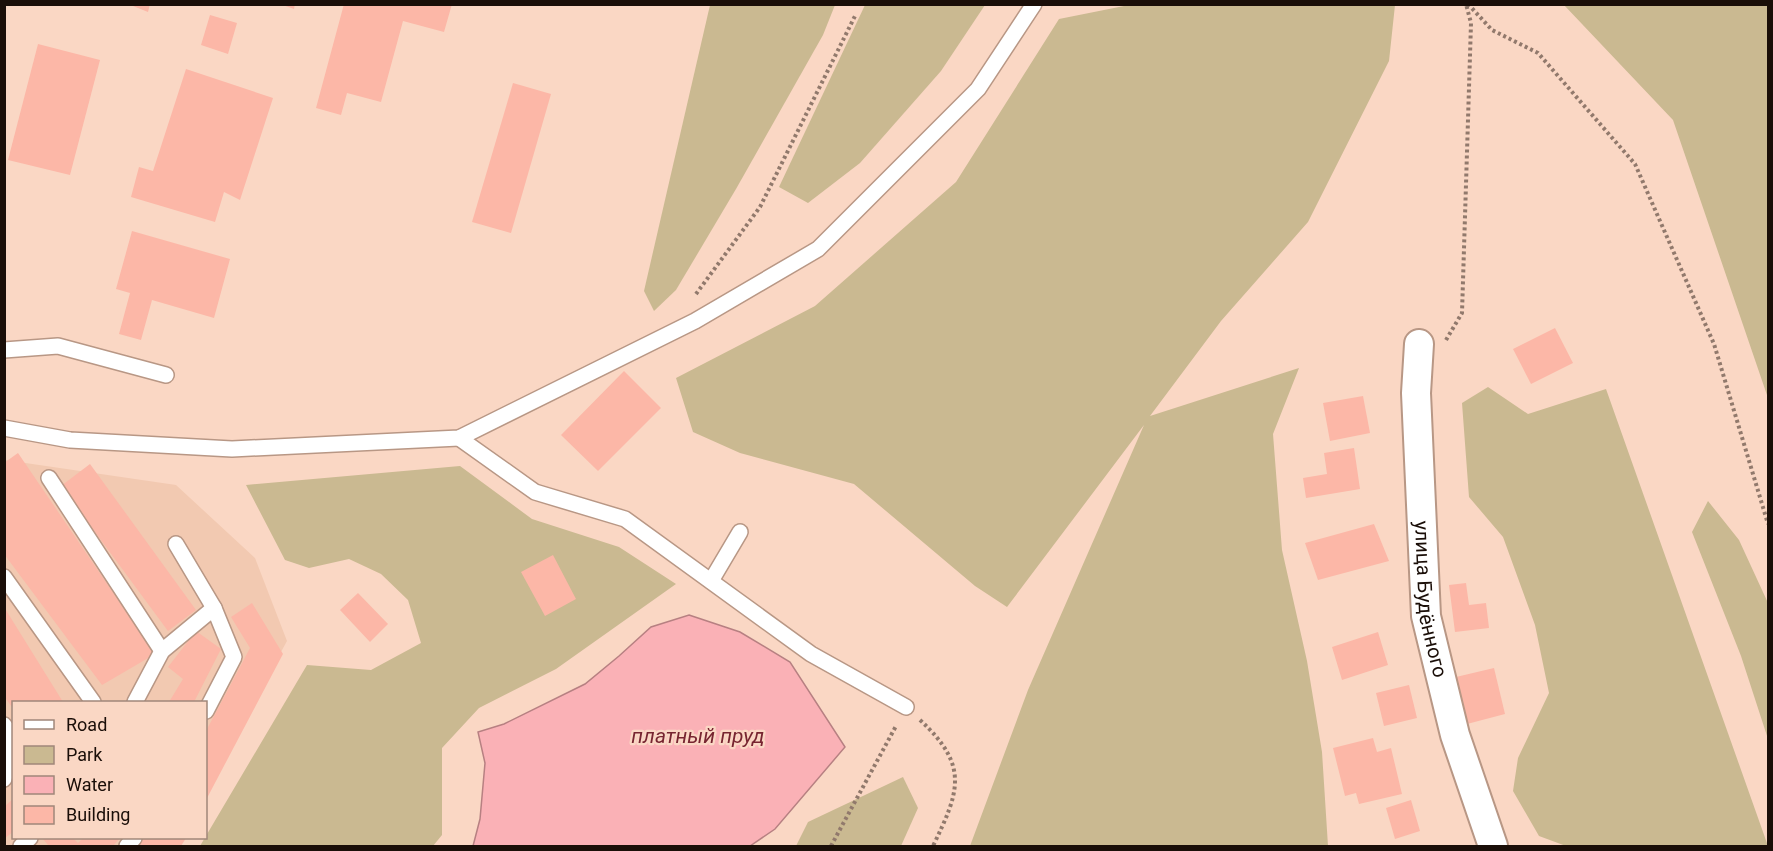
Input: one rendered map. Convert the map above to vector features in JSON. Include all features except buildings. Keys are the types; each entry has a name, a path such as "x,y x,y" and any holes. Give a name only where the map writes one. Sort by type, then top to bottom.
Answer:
{"street":[{"name":"улица Будённого","path":"1432,344 1416,393 1426,616 1455,735 1492,846"}],"lane":[{"path":"4,428 70,440 232,449 459,438 695,321 818,249 978,89 1034,4"},
{"path":"4,350 58,346 166,375"},
{"path":"459,438 535,492 625,519 811,654 906,707"},
{"path":"49,478 162,651"},
{"path":"711,581 740,532"},
{"path":"176,544 214,608 234,657 207,709"},
{"path":"4,577 92,701"},
{"path":"136,701 162,651 214,608"},
{"path":"4,724 12,737"},
{"path":"4,779 12,748"}],"path":[{"path":"1432,344 1462,314 1471,23 1467,4"},
{"path":"1467,4 1492,30 1538,53 1635,164 1714,344 1768,525"},
{"path":"669,333 759,207 856,14"},
{"path":"831,846 906,707 936,734 955,767 955,791 950,810 933,846"}],"shaded area":[{"path":"5,460 176,485 255,558 287,641 207,786 207,701 12,701 12,839 177,839 173,846 5,846"}],"green space":[{"path":"710,5 835,5 823,35 736,189 676,290 654,311 644,291"},
{"path":"865,5 985,5 941,71 860,163 808,203 779,187"},
{"path":"1129,5 1395,5 1389,61 1308,222 1221,321 1150,416 1299,368 1273,434 1282,550 1307,661 1322,752 1328,846 970,846 1028,690 1144,425 1007,607 975,586 854,484 740,453 693,432 676,378 815,306 956,182 1059,19"},
{"path":"1564,5 1768,5 1768,398 1673,120"},
{"path":"1488,387 1528,414 1606,389 1768,846 1566,846 1539,836 1513,791 1518,758 1549,693 1535,625 1503,537 1469,497 1462,403"},
{"path":"460,466 532,519 619,547 676,584 556,669 479,708 442,748 442,835 433,846 200,846 204,839 207,839 207,834 307,665 371,670 421,643 408,600 381,574 349,559 309,568 285,560 246,485"},
{"path":"1708,501 1739,540 1768,603 1768,739 1741,656 1692,532"},
{"path":"903,777 918,808 901,846 796,846 808,822"}],"water":[{"name":"платный пруд","path":"689,615 740,632 790,662 845,747 775,829 750,846 473,846 480,819 485,763 478,732 504,724 585,684 651,627"}]}
